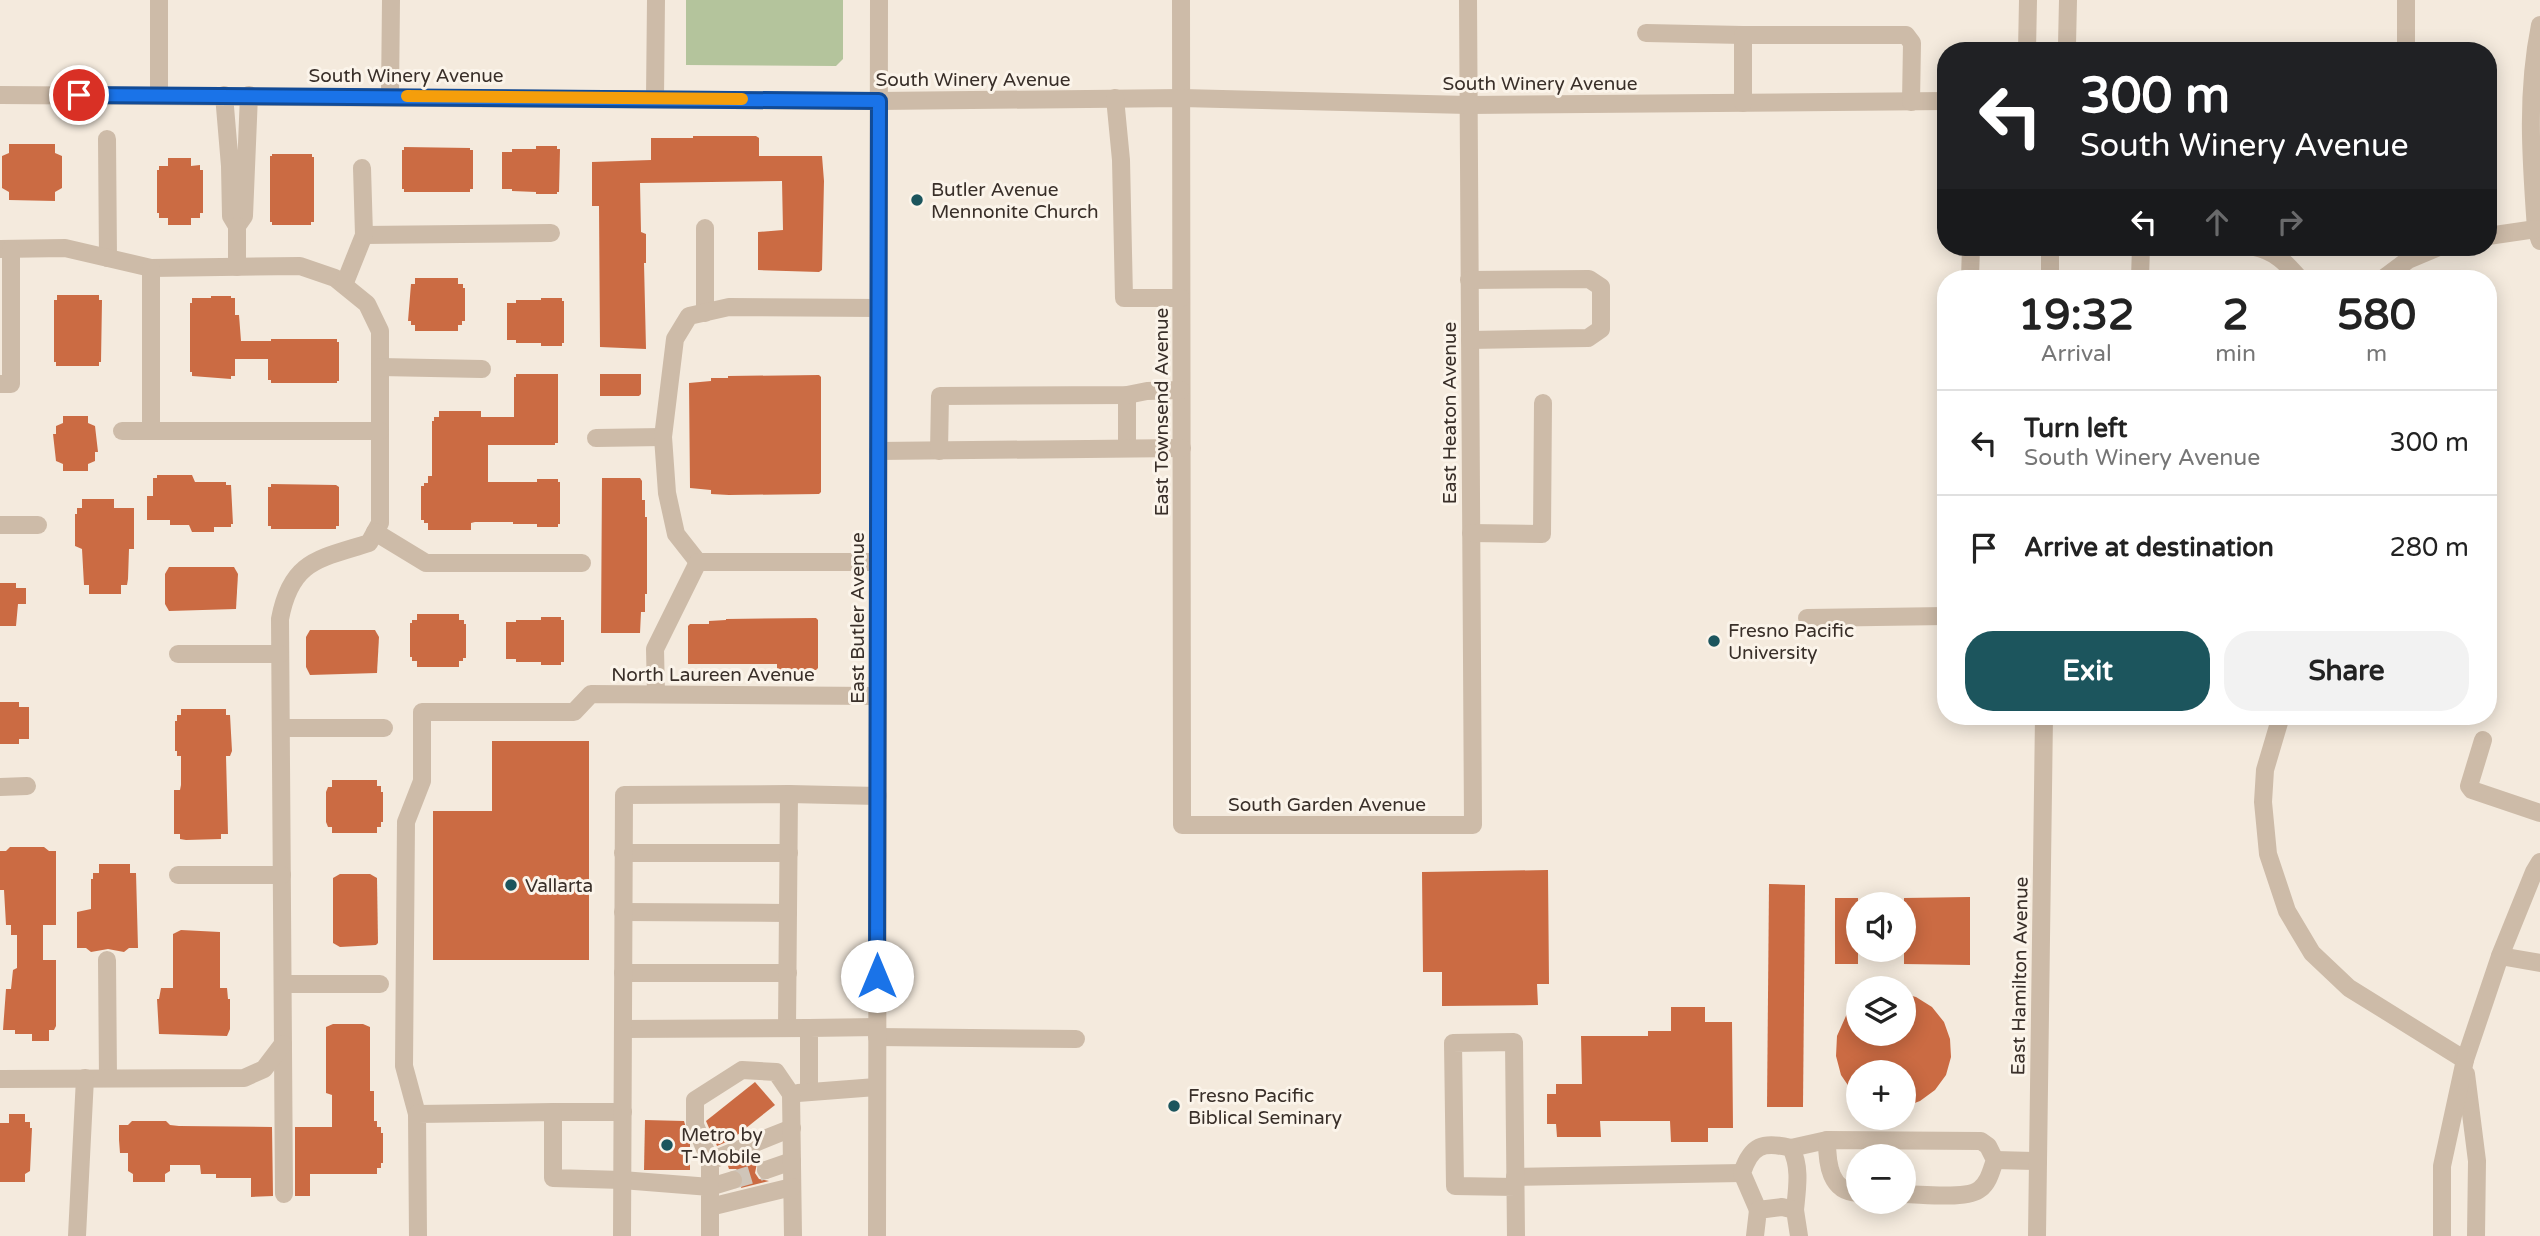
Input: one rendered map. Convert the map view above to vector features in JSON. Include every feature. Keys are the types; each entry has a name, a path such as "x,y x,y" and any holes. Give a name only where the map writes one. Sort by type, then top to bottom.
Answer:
{"street":[{"path":"159,0 159,95"},
{"path":"390,96 391,0"},
{"path":"656,0 656,98"},
{"name":"East Butler Avenue","path":"877,1236 879,0"},
{"name":"East Townsend Avenue","path":"1181,0 1182,825"},
{"name":"East Heaton Avenue","path":"1468,0 1472,825"},
{"path":"2027,42 2028,0"},
{"path":"2067,42 2068,0"},
{"path":"2406,0 2406,42"},
{"path":"2497,236 2538,235 2529,136 2535,48 2540,24"},
{"path":"1646,33 1906,35 1912,43 1911,102"},
{"path":"1743,35 1743,103"},
{"name":"South Winery Avenue","path":"0,95 879,101 1182,98 1468,105 1937,102"},
{"path":"224,95 237,155"},
{"path":"237,267 237,226 231,216 237,155 248,95"},
{"path":"1115,98 1121,160 1124,298 1181,298"},
{"path":"107,139 108,258"},
{"path":"344,285 364,235 362,168"},
{"path":"705,228 705,313"},
{"path":"364,235 551,233"},
{"path":"0,384 11,384 6,249 65,248 151,268 300,266 335,278 344,285 367,304 380,331 380,523 369,543 313,561 298,574 284,594 280,619 284,1194"},
{"path":"2277,256 2292,270"},
{"path":"2395,270 2418,256"},
{"path":"151,268 151,431"},
{"path":"1469,280 1589,279 1601,287 1601,329 1588,338 1470,340"},
{"path":"698,562 676,534 667,493 663,437 675,339 689,316 729,307 878,308"},
{"path":"380,367 482,369"},
{"path":"939,450 940,396 1127,396 1147,391 1181,390"},
{"path":"1127,396 1127,448"},
{"path":"1471,533 1542,534 1543,403"},
{"path":"122,431 380,431"},
{"path":"596,438 663,437"},
{"path":"878,451 1182,448"},
{"path":"0,525 38,525"},
{"path":"375,532 426,563 582,563"},
{"path":"698,562 878,562"},
{"path":"656,694 655,649 698,562"},
{"path":"1807,618 1937,616"},
{"path":"178,654 280,654"},
{"name":"North Laureen Avenue","path":"417,1114 404,1066 406,822 422,781 422,712 574,712 591,694 878,696"},
{"name":"East Hamilton Avenue","path":"2037,1236 2044,725"},
{"path":"2278,725 2265,770 2263,802 2268,854 2287,911 2312,953 2349,988 2465,1060"},
{"path":"281,728 384,728"},
{"path":"2483,740 2469,786 2472,790 2540,813"},
{"path":"0,787 27,786"},
{"path":"787,1027 789,794"},
{"path":"622,1236 624,795 878,796"},
{"name":"South Garden Avenue","path":"1182,825 1472,825"},
{"path":"623,853 789,853"},
{"path":"2442,1236 2442,1166 2465,1060 2500,956 2540,862"},
{"path":"178,875 282,875"},
{"path":"623,912 788,913"},
{"path":"2500,956 2540,963"},
{"path":"107,960 108,1077"},
{"path":"623,973 788,973"},
{"path":"283,984 380,984"},
{"path":"623,1029 787,1027 1076,1039"},
{"path":"809,1028 809,1092"},
{"path":"1516,1236 1516,1182 1514,1042 1454,1043 1455,1186 1516,1182 1742,1173"},
{"path":"0,1079 244,1078 264,1069 283,1044"},
{"path":"2465,1060 2477,1161 2476,1236"},
{"path":"710,1236 710,1161 695,1125 695,1100 742,1070 776,1072 791,1094 793,1236"},
{"path":"77,1236 85,1078"},
{"path":"791,1094 876,1087"},
{"path":"552,1112 552,1178 710,1187 733,1180"},
{"path":"418,1236 417,1114 623,1112"},
{"path":"710,1161 792,1128"},
{"path":"1827,1140 1833,1180 1841,1189 1846,1190"},
{"path":"1755,1236 1758,1210 1742,1173 1748,1156 1759,1147 1777,1144 1791,1148 1827,1140 1981,1141 1995,1160 1988,1179 1979,1190 1969,1195 1916,1194"},
{"path":"1791,1148 1796,1158 1795,1210 1799,1236"},
{"path":"1995,1160 2038,1161"},
{"path":"765,1170 792,1161"},
{"path":"710,1207 792,1187"},
{"path":"1758,1210 1782,1207 1795,1210"}],"green space":[{"path":"686,0 843,0 843,59 836,66 686,65"}],"building":[{"path":"756,136 759,138 759,156 822,156 822,270 758,270 758,232 783,230 782,181 640,183 641,232 646,234 646,349 600,347 599,206 592,206 592,162 651,160 651,138"},
{"path":"9,144 55,144 55,153 62,156 62,188 55,192 55,201 9,200 9,192 2,188 2,156 9,153"},
{"path":"536,146 557,146 557,149 560,149 559,192 536,194 502,189 502,152 512,152 512,149 536,149"},
{"path":"404,147 470,148 473,150 473,189 470,189 470,192 404,192"},
{"path":"272,154 312,154 314,157 314,222 311,222 311,225 272,225 270,222"},
{"path":"168,158 191,158 191,166 200,165 200,170 203,170 203,213 200,213 200,218 191,218 191,225 168,225 168,218 159,218 157,213 157,170 159,166 168,166"},
{"path":"415,278 458,278 458,284 463,284 465,321 458,325 458,331 415,331 415,325 408,321 411,284 415,284"},
{"path":"57,295 99,295 99,300 102,300 99,366 56,366 54,300 57,300"},
{"path":"192,298 235,298 235,315 239,315 241,341 337,339 339,381 271,383 271,380 268,380 268,359 235,359 235,376 231,376 231,379 192,376 190,303"},
{"path":"562,298 564,301 562,346 541,346 541,343 516,343 516,340 507,340 507,303"},
{"path":"516,374 558,374 558,443 488,445 488,482 558,479 560,524 558,527 537,527 537,524 513,522 475,522 471,523 471,530 428,530 428,523 421,520 421,486 428,483 428,476 432,476 434,417 439,417 439,411 481,411 481,417 514,417"},
{"path":"600,374 641,374 641,394 600,396"},
{"path":"819,375 819,494 729,495 711,494 711,490 690,488 689,383 728,376"},
{"path":"63,416 88,416 88,423 95,426 98,452 95,452 95,461 88,464 88,471 63,471 63,464 56,461 53,434 56,434 56,426 63,423"},
{"path":"157,475 192,475 195,482 226,482 226,485 231,485 231,527 214,527 214,532 192,532 189,525 170,525 170,520 147,520 147,496 153,496 153,478 157,478"},
{"path":"602,478 640,478 642,481 642,500 645,500 647,517 647,594 645,612 641,612 640,633 601,633"},
{"path":"271,484 336,485 339,487 339,526 336,526 336,529 271,529 271,526 268,526 268,487 271,487"},
{"path":"82,499 114,499 114,508 134,508 134,549 129,549 127,585 121,585 121,594 89,594 89,585 84,585 82,549 75,546 75,514 77,508 82,508"},
{"path":"169,567 234,567 238,574 236,609 169,611 165,604 165,574"},
{"path":"0,583 16,583 16,588 26,588 26,604 18,604 16,626 0,626"},
{"path":"417,614 459,614 459,620 464,620 466,658 459,661 459,667 417,667 417,661 412,661 410,623 417,620"},
{"path":"541,617 561,617 561,620 564,620 564,662 561,662 561,665 541,665 541,662 516,662 516,659 506,659 506,622 541,620"},
{"path":"816,618 816,670 777,670 777,664 688,664 690,624 709,624 709,621 726,619"},
{"path":"310,630 375,630 379,637 377,673 310,675 306,667 306,637"},
{"path":"0,702 19,702 19,707 29,707 29,739 19,739 19,744 0,744"},
{"path":"181,709 226,709 226,715 230,715 232,751 230,756 226,756 228,834 221,834 221,839 186,840 180,839 180,834 174,834 174,790 180,790 181,785 181,756 177,756 175,751 175,721 177,715 181,715"},
{"name":"Vallarta","path":"492,741 589,741 589,960 433,960 433,811 492,811"},
{"path":"332,780 377,780 377,786 381,786 383,792 383,822 381,827 377,827 377,833 332,833 332,827 328,827 326,822 326,792 328,787 332,787"},
{"path":"10,847 44,847 49,851 56,851 56,925 43,925 43,960 56,960 56,1026 54,1030 49,1030 49,1041 32,1041 32,1034 15,1034 15,1030 3,1030 6,989 11,989 13,970 17,968 17,935 11,935 11,925 6,925 4,890 0,890 0,851 6,851"},
{"path":"99,864 130,864 130,873 136,873 138,948 129,948 124,952 108,949 91,952 86,948 77,948 77,912 91,909 91,879 93,873 99,873"},
{"path":"1548,870 1549,984 1537,984 1538,1005 1442,1006 1442,972 1423,972 1422,872"},
{"path":"340,874 370,874 377,878 376,945 340,947 333,943 333,878"},
{"path":"1769,884 1805,885 1803,1107 1767,1107"},
{"path":"1970,897 1970,965 1904,964 1916,962 1916,898"},
{"path":"1835,898 1846,898 1846,962 1858,964 1835,964"},
{"path":"181,930 220,932 220,988 227,988 230,999 230,1029 227,1036 159,1034 157,999 161,988 173,988 173,934"},
{"path":"1916,997 1932,1007 1944,1022 1950,1039 1951,1057 1946,1075 1935,1090 1916,1102 1916,1060 1846,1060 1846,1082 1836,1056 1837,1036 1846,1016 1846,1046 1916,1046"},
{"path":"1671,1007 1705,1007 1705,1022 1732,1022 1733,1128 1708,1128 1708,1142 1671,1142 1670,1121 1600,1121 1601,1137 1557,1137 1556,1124 1547,1124 1547,1094 1556,1094 1556,1084 1582,1084 1581,1036 1648,1036 1648,1031 1671,1031"},
{"path":"333,1024 363,1024 370,1027 370,1091 374,1091 374,1121 377,1121 377,1127 381,1127 383,1133 383,1163 381,1168 377,1168 377,1174 310,1174 310,1196 295,1196 295,1127 332,1127 332,1095 326,1093 326,1027"},
{"path":"755,1082 775,1105 731,1140 717,1146 706,1121"},
{"path":"9,1114 25,1114 25,1122 30,1122 32,1128 30,1171 25,1174 25,1182 0,1182 0,1123 9,1123"},
{"name":"Metro by T-Mobile","path":"645,1120 684,1121 690,1142 690,1170 644,1170"},
{"path":"132,1121 166,1121 170,1125 179,1126 272,1127 273,1196 251,1197 251,1178 216,1178 216,1174 201,1174 200,1165 170,1165 170,1171 165,1174 165,1182 133,1182 133,1174 128,1171 128,1153 120,1153 119,1140 119,1125 128,1125"},
{"path":"760,1153 762,1159 757,1163 755,1173 759,1179 769,1181 741,1188 744,1176 728,1166"}],"tunnel":[{"path":"733,1180 766,1170"}],"slow traffic":[{"path":"407,96 742,99"}],"place":[{"name":"Butler Avenue Mennonite Church","path":"917,200"},
{"name":"Fresno Pacific University","path":"1714,641"},
{"name":"Vallarta","path":"511,885"},
{"name":"Fresno Pacific Biblical Seminary","path":"1174,1106"},
{"name":"Metro by T-Mobile","path":"667,1145"}],"route":[{"path":"79,95 879,101 877,976"}]}
